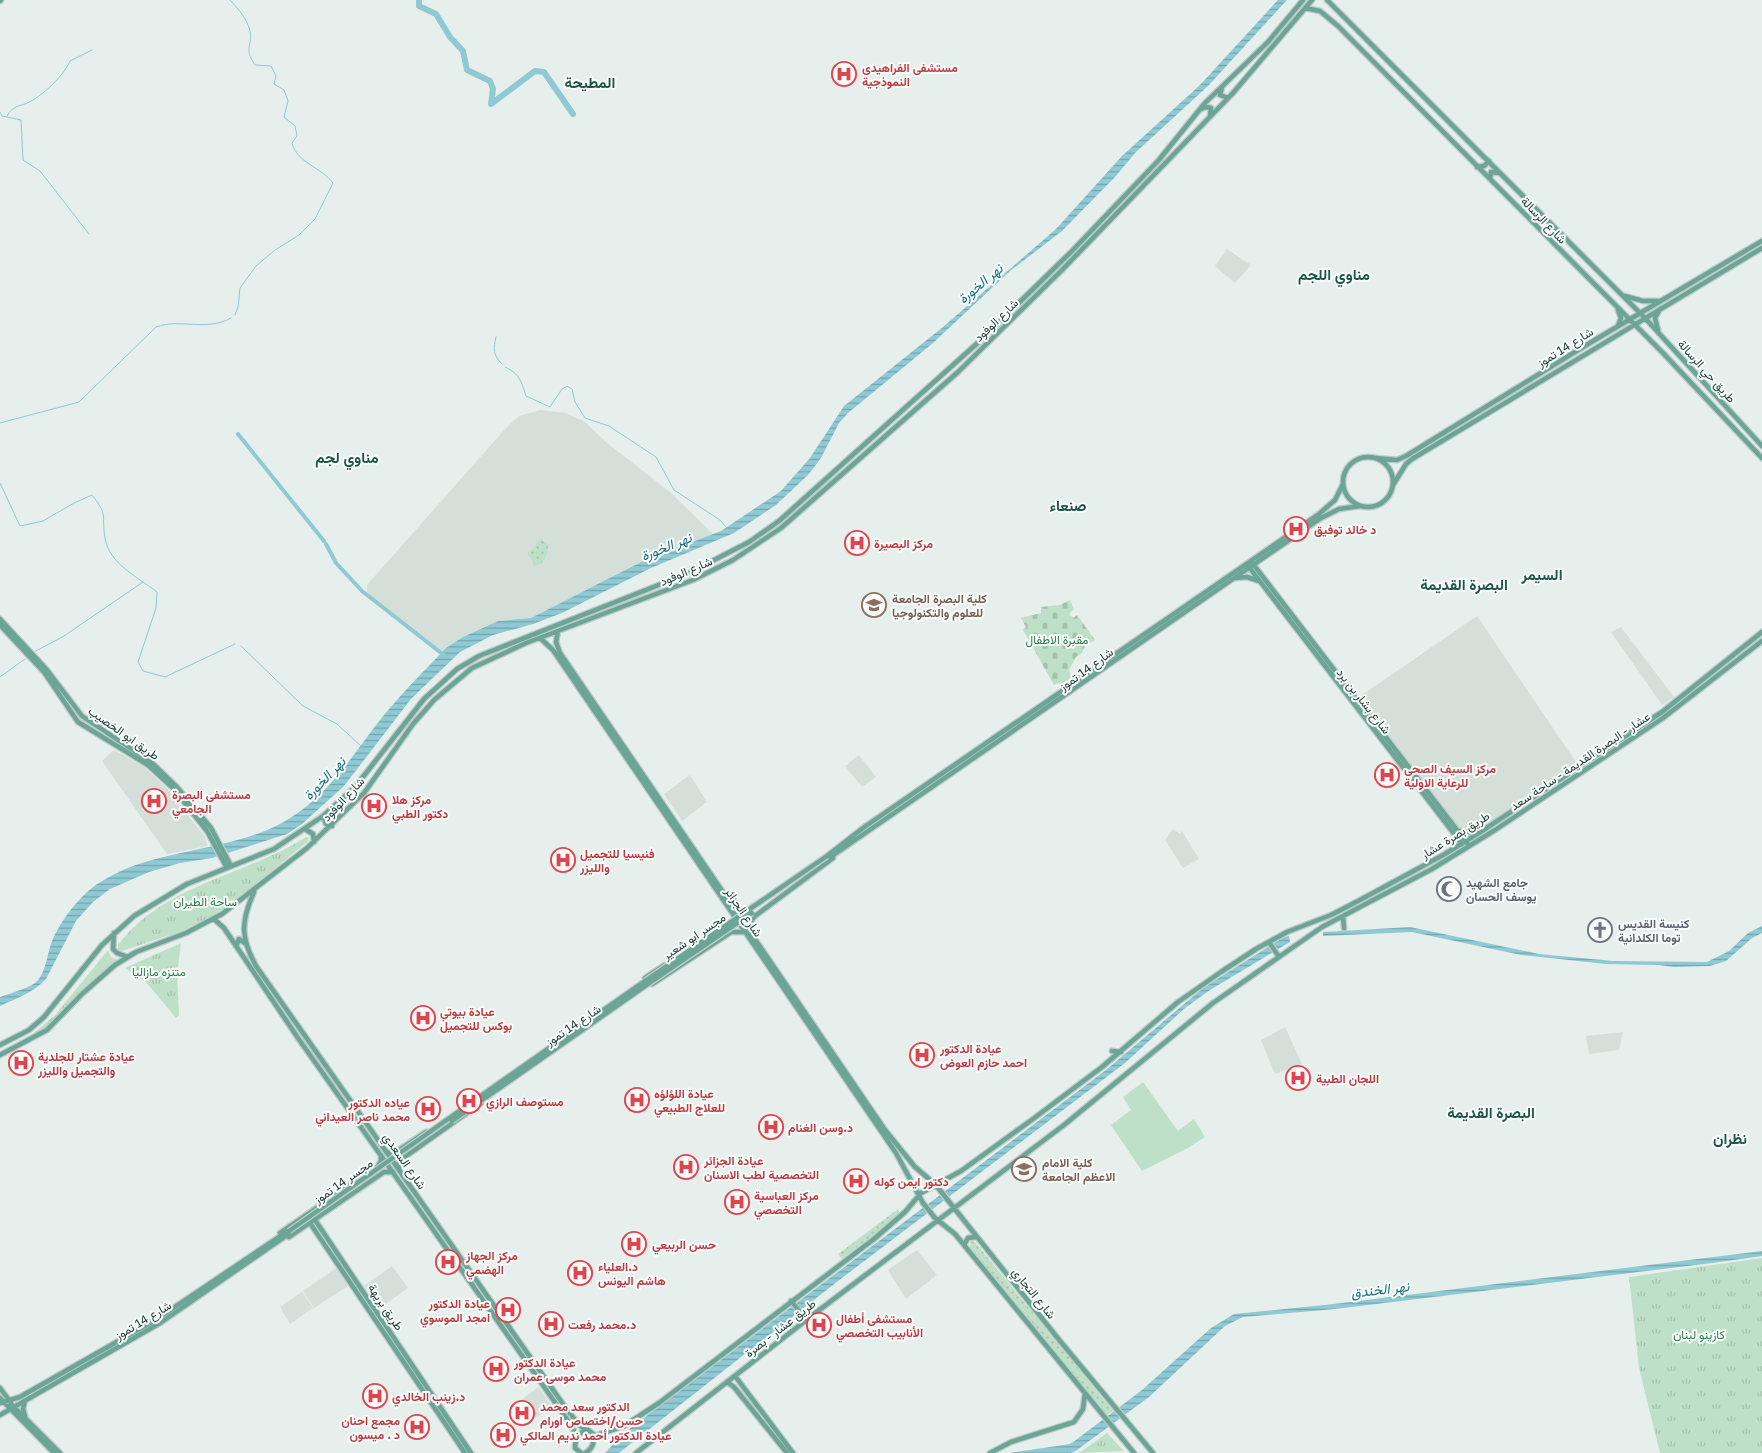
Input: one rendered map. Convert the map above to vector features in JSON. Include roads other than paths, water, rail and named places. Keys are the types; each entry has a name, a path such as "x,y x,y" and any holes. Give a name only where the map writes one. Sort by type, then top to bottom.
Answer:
{"main road":[{"name":"شارع الوفود","path":"0,1046 29,1030 44,1017 115,932 134,916 175,890 274,849 323,816 358,782 424,699 441,682 466,663 478,656 689,573 750,542 779,521 982,339 1097,226 1158,161 1197,113 1268,42 1302,0"},
{"name":"شارع الوفود","path":"0,1055 47,1030 94,982 128,957 214,919 255,891 332,826 364,793 413,724 434,700 478,665 540,638 692,580 733,560 781,528 958,372 1091,241 1228,98 1312,0"},
{"name":"شارع الرسالة","path":"1327,0 1645,318"},
{"name":"شارع الرسالة","path":"1305,8 1320,11 1338,26 1635,324 1762,458"},
{"path":"1338,26 1338,21 1345,18"},
{"path":"1224,84 1220,95 1228,98"},
{"path":"1197,113 1210,107 1212,112 1208,119"},
{"path":"1477,167 1484,166 1489,161"},
{"path":"1494,183 1489,176 1490,172 1496,171 1503,175"},
{"name":"شارع 14 تموز","path":"1393,485 1406,464 1412,459 1645,318 1661,304 1762,241"},
{"name":"شارع 14 تموز","path":"1376,458 1397,460 1406,456 1629,319 1661,304 1762,248"},
{"path":"1622,295 1661,304 1655,318 1659,333"},
{"path":"1614,304 1621,318 1616,328"},
{"name":"طريق حي الرسالة","path":"1645,318 1762,447"},
{"path":"1614,336 1633,330 1650,340"},
{"path":"1748,445 1762,462"},
{"path":"1366,457 1376,458 1388,467 1392,474 1393,485 1390,495 1381,504 1369,508 1360,506 1350,500 1343,484 1346,472 1354,462 1366,457"},
{"name":"شارع 14 تموز","path":"828,857 841,844 1250,564 1324,510 1335,500 1343,484"},
{"name":"شارع 14 تموز","path":"828,857 846,848 1250,564 1264,558 1331,512 1360,506"},
{"path":"1263,576 1260,571 1264,558"},
{"name":"شارع بشار بن برد","path":"1250,564 1263,576 1456,828 1463,842"},
{"name":"شارع بشار بن برد","path":"1250,564 1260,582 1468,848"},
{"path":"1231,579 1247,577 1260,582"},
{"name":"طريق ابو الخصيب","path":"0,620 47,670 82,716 139,756 176,786 208,824 229,867"},
{"name":"طريق ابو الخصيب","path":"0,625 44,672 78,722 139,756"},
{"name":"شارع الجزائر","path":"558,631 556,638 558,650 605,723 885,1130 915,1167 935,1184 938,1190"},
{"name":"طريق بصرة عشار","path":"594,1436 618,1429 636,1419 874,1239 905,1212 919,1196 935,1184 952,1177 976,1161 1121,1052 1196,989 1270,943 1346,908 1479,832 1662,712 1762,632"},
{"name":"شارع الجزائر","path":"540,638 553,650 600,715"},
{"name":"عشار - البصرة القديمة - ساحة سعد","path":"1278,955 1322,927 1468,848 1663,718 1762,641"},
{"path":"323,816 326,824 332,826"},
{"path":"1456,828 1462,832 1479,832"},
{"path":"304,830 314,834 314,842"},
{"path":"633,988 726,924 731,918 733,911 748,909 841,844"},
{"path":"731,932 748,931 749,923 755,916 846,848"},
{"name":"مجسر ابو شعير","path":"646,983 828,857"},
{"name":"شارع السعدي","path":"255,891 243,921 247,945 261,972 579,1425 591,1431 594,1436"},
{"path":"748,909 748,916 755,916"},
{"path":"1343,916 1344,928"},
{"name":"شارع السعدي","path":"214,919 222,926 572,1424 577,1437"},
{"path":"636,994 731,932 734,928 732,924 726,924"},
{"name":"شارع الجزائر","path":"748,931 896,1153 923,1203"},
{"path":"115,932 113,949 117,954 128,957"},
{"path":"236,946 240,939 247,945"},
{"path":"1270,943 1278,955"},
{"name":"طريق عشار - بصرة","path":"636,1453 952,1206 1136,1068 1190,1020 1278,955"},
{"name":"شارع 14 تموز","path":"508,1079 633,988 646,983"},
{"name":"شارع 14 تموز","path":"508,1079 636,994 646,983"},
{"path":"1112,1051 1121,1052"},
{"path":"385,1150 389,1153 396,1152 508,1079"},
{"path":"401,1172 398,1165 402,1159 500,1090 508,1079"},
{"name":"مجسر 14 تموز","path":"290,1232 508,1079"},
{"path":"396,1152 394,1157 396,1160 402,1159"},
{"path":"272,1244 301,1218 378,1166 382,1159 381,1154"},
{"path":"378,1166 384,1166 384,1172"},
{"path":"272,1244 316,1221 384,1172 391,1171 395,1174"},
{"name":"شارع التجاري","path":"938,1190 1153,1453"},
{"name":"شارع التجاري","path":"923,1203 937,1219 955,1234 1134,1453"},
{"name":"طريق بريهة","path":"316,1221 441,1405 471,1453"},
{"name":"طريق بريهة","path":"311,1224 465,1453"},
{"name":"شارع 14 تموز","path":"2,1403 10,1401 158,1318 290,1232"},
{"path":"964,1245 968,1238 976,1237"},
{"name":"شارع 14 تموز","path":"0,1415 160,1323 272,1244"},
{"path":"790,1301 801,1312 804,1322"},
{"path":"374,1317 379,1313"},
{"path":"735,1376 742,1388 793,1453"},
{"path":"727,1382 734,1387 786,1453"},
{"path":"0,1388 20,1419 54,1453"},
{"path":"990,1453 1011,1442 1074,1422 1083,1409 1085,1393"},
{"path":"0,1398 2,1403 27,1419 60,1453"},
{"path":"25,1401 23,1411 27,1419"},
{"path":"0,1415 12,1415 20,1419"},
{"path":"581,1453 576,1451 577,1437 586,1430"},
{"path":"586,1453 592,1445 594,1436"}],"water":[{"name":"نهر الخورة","path":"1278,0 1287,0 1209,85 1135,153 1115,177 1062,231 1010,271 933,343 848,413 839,423 821,458 808,475 776,505 734,533 651,568 562,613 533,624 493,635 460,652 411,699 344,786 302,824 287,834 212,858 180,863 149,872 110,889 93,902 76,921 46,979 30,992 0,1006 0,997 27,987 39,979 52,941 62,921 87,892 108,878 130,867 155,859 255,835 278,825 311,803 337,776 384,715 446,648 463,637 498,621 531,618 645,560 721,531 781,491 810,458 844,406 943,327 1056,229 1122,156 1200,85"},
{"path":"1762,926 1762,933 1752,938 1726,961 1710,966 1674,967 1606,964 1521,955 1412,932 1323,936 1323,932 1410,927 1539,954 1613,961 1707,962 1729,951 1748,933"},
{"path":"1289,936 1290,942 1210,990 1185,1008 1125,1063 838,1281 619,1453 605,1453 624,1433 1106,1070 1203,988 1284,937"},
{"name":"نهر الخندق","path":"1762,1251 1762,1256 1712,1263 1335,1309 1243,1317 1225,1326 1149,1397 1077,1450 1071,1453 1010,1453 1070,1444 1142,1390 1211,1328 1234,1314 1334,1304"}],"waterway":[{"path":"230,0 249,26 251,36 249,51 251,59 255,65 271,66 276,76 274,84 284,90 288,101 284,117 295,126 297,136 292,143 295,150 304,160 333,183 315,219 299,235 275,250 256,266 240,288 235,315"},
{"path":"419,0 419,6 436,14 450,37 463,51 467,70 490,81 493,89 491,104 535,71 544,72 573,114"},
{"path":"7,116 12,109 33,100 49,88 64,72 70,61 92,50"},
{"path":"0,112 2,116 21,120 23,160 40,171 89,234"},
{"path":"0,423 79,402 156,327 174,324 213,324 231,318"},
{"path":"496,337 494,352 502,364"},
{"path":"505,367 514,372 519,378 526,396 550,407 562,389 567,386 572,389 575,402 585,418 609,426 656,457 674,490 720,520 727,528"},
{"path":"238,434 324,541"},
{"path":"0,483 20,526 43,521 92,495 103,512 105,538 112,555 125,569 157,592 156,608 138,662 143,671 165,677 235,644"},
{"path":"326,544 336,563 362,591 445,656"},
{"path":"36,651 64,636 143,582"},
{"path":"241,646 303,706 337,724 362,747"},
{"path":"0,677 25,659"}],"place":[{"name":"مستشفى الفراهيدي النموذجية","path":"844,74"},
{"name":"د خالد توفيق","path":"1296,529"},
{"name":"مركز البصيرة","path":"857,543"},
{"name":"كلية البصرة الجامعة للعلوم والتكنولوجيا","path":"874,605"},
{"name":"مركز السيف الصحي للرعاية الاولية","path":"1387,775"},
{"name":"مستشفى البصرة الجامعي","path":"154,801"},
{"name":"مركز هلا دكتور الطبي","path":"374,806"},
{"name":"فنيسيا للتجميل والليزر","path":"563,860"},
{"name":"جامع الشهيد يوسف الحسان","path":"1449,889"},
{"name":"كنيسة القديس توما الكلدانية","path":"1600,930"},
{"name":"عيادة بيوتي بوكس للتجميل","path":"423,1018"},
{"name":"عيادة الدكتور احمد حازم العوض","path":"922,1055"},
{"name":"عيادة عشتار للجلدية والتجميل والليزر","path":"21,1063"},
{"name":"اللجان الطبية","path":"1298,1078"},
{"name":"عيادة اللؤلؤه للعلاج الطبيعي","path":"637,1100"},
{"name":"مستوصف الرازي","path":"469,1101"},
{"name":"عياده الدكتور محمد ناصر العيداني","path":"428,1109"},
{"name":"د.وسن الغنام","path":"771,1127"},
{"name":"عيادة الجزائر التخصصية لطب الاسنان","path":"686,1167"},
{"name":"كلية الامام الاعظم الجامعة","path":"1024,1169"},
{"name":"دكتور ايمن كوله","path":"856,1181"},
{"name":"مركز العباسية التخصصي","path":"737,1202"},
{"name":"حسن الربيعي","path":"634,1244"},
{"name":"مركز الجهاز الهضمي","path":"448,1262"},
{"name":"د.العلياء هاشم اليونس","path":"580,1273"},
{"name":"عيادة الدكتور امجد الموسوي","path":"508,1310"},
{"name":"د.محمد رفعت","path":"551,1324"},
{"name":"مستشفى أطفال الأنابيب التخصصي","path":"819,1325"},
{"name":"عيادة الدكتور محمد موسى عمران","path":"496,1369"},
{"name":"د.زينب الخالدي","path":"375,1396"},
{"name":"الدكتور سعد محمد حسن/اختصاص اورام","path":"522,1413"},
{"name":"مجمع احنان د . ميسون","path":"417,1427"},
{"name":"عيادة الدكتور أحمد نديم المالكي","path":"503,1435"}],"district":[{"name":"المطيحة","path":"590,82"},
{"name":"مناوي اللجم","path":"1334,274"},
{"name":"مناوي لجم","path":"347,457"},
{"name":"صنعاء","path":"1068,505"},
{"name":"السيمر","path":"1542,574"},
{"name":"البصرة القديمة","path":"1464,584"},
{"name":"البصرة القديمة","path":"1491,1112"},
{"name":"نظران","path":"1730,1138"}],"park label":[{"name":"مقبرة الاطفال","path":"1057,639"},
{"name":"ساحة الطيران","path":"205,901"},
{"name":"متنزه مازاليا","path":"159,971"},
{"name":"كازينو لبنان","path":"1699,1334"}]}
